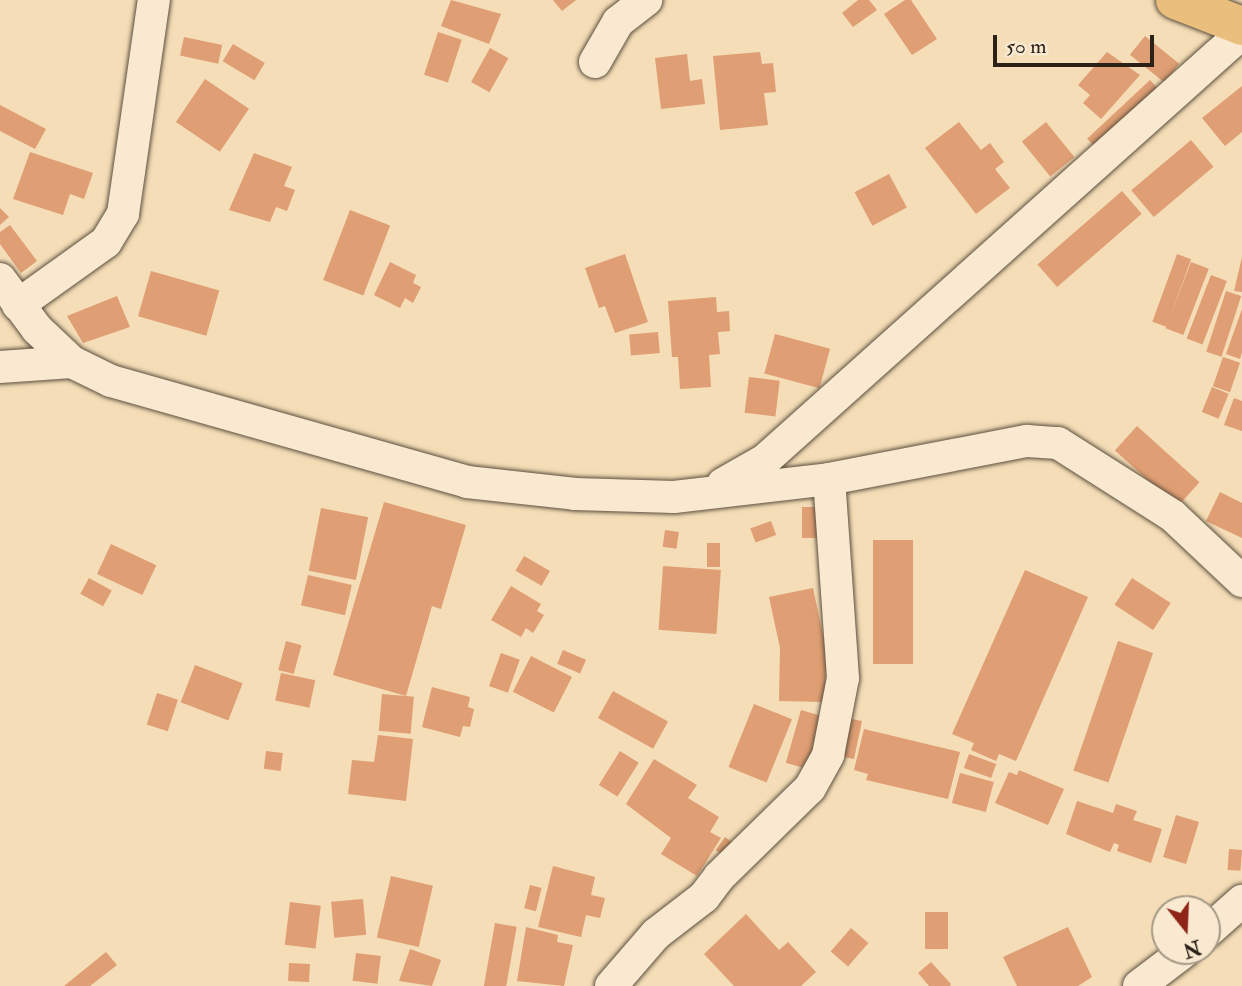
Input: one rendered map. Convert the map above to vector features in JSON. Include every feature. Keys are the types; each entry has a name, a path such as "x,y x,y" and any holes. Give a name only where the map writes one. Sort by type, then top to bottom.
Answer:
{"main road":[{"path":"1175,0 1242,26"}],"street":[{"path":"18,305 106,242 123,214 153,0"},
{"path":"595,62 618,22 646,0"},
{"path":"705,493 765,460 785,443 1242,33"},
{"path":"0,279 18,305 72,362 149,393 467,482 575,494 674,497 793,480 829,479 966,450 1027,441 1058,443 1173,516 1242,581"},
{"path":"0,367 72,362"},
{"path":"785,443 777,466 781,475 793,480"},
{"path":"611,986 656,934 704,897 719,877 810,788 828,755 843,678 829,479"},
{"path":"1221,920 1242,901"},
{"path":"1139,986 1167,965"}],"building":[{"path":"451,0 501,14 489,44 441,26"},
{"path":"553,0 576,0 562,11"},
{"path":"858,0 869,0 877,10 853,27 842,13"},
{"path":"905,0 911,0 937,39 912,55 884,14"},
{"path":"438,32 462,40 448,83 424,75"},
{"path":"1145,36 1179,64 1164,82 1130,55"},
{"path":"184,37 222,45 218,64 180,56"},
{"path":"233,44 265,63 254,80 223,61"},
{"path":"490,48 508,58 489,92 471,82"},
{"path":"760,52 762,64 773,63 776,92 764,93 768,125 720,130 713,56"},
{"path":"1107,52 1140,75 1101,119 1083,103 1090,95 1078,85"},
{"path":"687,54 690,81 702,79 705,104 661,109 655,58"},
{"path":"205,79 249,109 220,152 176,122"},
{"path":"1150,80 1161,92 1098,150 1087,139"},
{"path":"1242,86 1242,132 1225,146 1202,118"},
{"path":"0,105 46,129 35,149 0,131"},
{"path":"959,122 981,150 990,143 1004,162 995,169 1010,188 976,214 925,148"},
{"path":"1046,122 1074,157 1050,176 1022,142"},
{"path":"1191,140 1213,167 1154,217 1131,190"},
{"path":"30,152 93,173 84,199 70,194 63,215 13,199"},
{"path":"254,153 292,167 284,186 295,190 287,211 276,207 270,222 229,210"},
{"path":"889,174 907,208 872,226 855,192"},
{"path":"1122,191 1142,214 1057,287 1037,264"},
{"path":"0,208 9,217 0,225"},
{"path":"350,210 390,225 363,295 323,280"},
{"path":"10,225 37,261 21,273 0,244 0,232"},
{"path":"625,254 648,322 615,333 605,306 599,308 585,268"},
{"path":"1177,254 1191,259 1166,327 1152,322"},
{"path":"1242,257 1242,292 1234,291"},
{"path":"390,262 416,275 413,283 421,287 413,303 405,298 400,308 374,295"},
{"path":"1191,262 1209,269 1183,335 1166,328"},
{"path":"151,271 219,291 206,336 138,316"},
{"path":"1211,275 1227,281 1203,345 1187,338"},
{"path":"1226,291 1241,296 1221,357 1206,352"},
{"path":"117,296 130,327 83,343 67,316"},
{"path":"716,297 717,312 729,311 730,331 718,332 720,354 709,355 711,387 680,389 678,357 672,357 668,301"},
{"path":"1242,309 1242,352 1240,359 1226,354"},
{"path":"658,332 660,353 631,355 629,335"},
{"path":"775,334 830,349 819,388 764,374"},
{"path":"1223,357 1240,363 1230,392 1213,386"},
{"path":"749,377 780,381 775,417 745,413"},
{"path":"1212,387 1229,394 1219,419 1202,412"},
{"path":"1234,398 1242,401 1242,431 1224,425"},
{"path":"1137,426 1199,482 1177,507 1115,451"},
{"path":"1220,492 1242,503 1242,538 1206,521"},
{"path":"384,502 466,525 441,609 432,606 406,696 333,675"},
{"path":"802,507 827,507 827,538 802,538"},
{"path":"321,508 368,517 356,580 309,571"},
{"path":"771,521 776,535 755,543 750,529"},
{"path":"665,530 679,532 676,549 663,547"},
{"path":"873,540 913,540 913,664 873,664"},
{"path":"707,543 720,543 720,567 707,567"},
{"path":"111,544 156,565 142,595 97,574"},
{"path":"524,556 550,571 541,586 516,571"},
{"path":"663,566 721,570 716,634 659,630"},
{"path":"1025,570 1088,597 1016,761 999,754 996,761 971,750 974,743 952,734"},
{"path":"308,575 352,585 345,615 301,605"},
{"path":"89,578 112,591 103,606 80,594"},
{"path":"1132,578 1171,603 1153,630 1115,605"},
{"path":"511,586 541,604 537,611 544,615 533,633 526,628 521,637 491,620"},
{"path":"813,588 826,649 825,702 779,701 780,648 769,597"},
{"path":"286,641 301,645 294,674 278,670"},
{"path":"1118,641 1153,653 1108,783 1073,771"},
{"path":"563,650 586,660 580,674 557,664"},
{"path":"501,653 520,660 508,693 489,686"},
{"path":"531,656 572,677 554,713 513,692"},
{"path":"195,665 243,683 228,721 181,702"},
{"path":"281,673 315,680 309,708 275,700"},
{"path":"432,687 470,697 468,707 474,709 470,727 463,726 460,737 422,727"},
{"path":"613,691 668,722 653,749 598,718"},
{"path":"157,693 178,700 168,731 147,724"},
{"path":"382,694 414,697 411,734 379,731"},
{"path":"754,704 792,719 767,782 729,767"},
{"path":"801,710 825,717 810,770 786,763"},
{"path":"847,718 862,721 854,759 844,757 846,749 841,748"},
{"path":"864,729 960,752 948,799 866,780 868,774 854,770"},
{"path":"378,735 413,739 406,801 348,794 352,760 374,762"},
{"path":"266,751 283,753 281,771 264,769"},
{"path":"620,751 639,763 617,797 599,785"},
{"path":"969,754 996,764 991,778 964,768"},
{"path":"654,759 697,785 688,798 719,817 710,832 721,838 697,876 661,854 671,838 626,804"},
{"path":"1019,770 1064,789 1048,825 995,803 1009,772 1017,775"},
{"path":"960,773 994,782 986,812 952,803"},
{"path":"1077,801 1113,813 1116,804 1137,811 1133,820 1162,829 1151,863 1117,851 1119,845 1114,843 1110,852 1066,834"},
{"path":"1176,815 1199,822 1186,864 1163,857"},
{"path":"725,837 736,845 727,858 716,850"},
{"path":"1229,849 1242,850 1241,871 1228,870"},
{"path":"553,866 595,877 591,895 605,898 600,918 586,915 581,937 538,927"},
{"path":"391,876 433,886 419,947 377,937"},
{"path":"530,885 542,888 536,911 524,908"},
{"path":"363,899 366,935 334,938 331,902"},
{"path":"290,902 321,906 316,948 285,945"},
{"path":"925,912 948,912 948,949 925,949"},
{"path":"746,914 779,950 788,942 816,972 801,986 734,986 704,954"},
{"path":"495,923 517,927 506,986 484,986"},
{"path":"526,927 558,935 557,942 573,945 564,986 517,981"},
{"path":"1068,927 1092,977 1078,986 1017,986 1003,957"},
{"path":"851,928 868,943 848,966 831,951"},
{"path":"410,949 441,960 432,986 399,981"},
{"path":"106,952 117,965 90,986 64,986"},
{"path":"356,953 381,956 377,984 353,981"},
{"path":"931,962 950,986 929,986 918,973"},
{"path":"289,963 310,964 309,982 288,981"}]}
